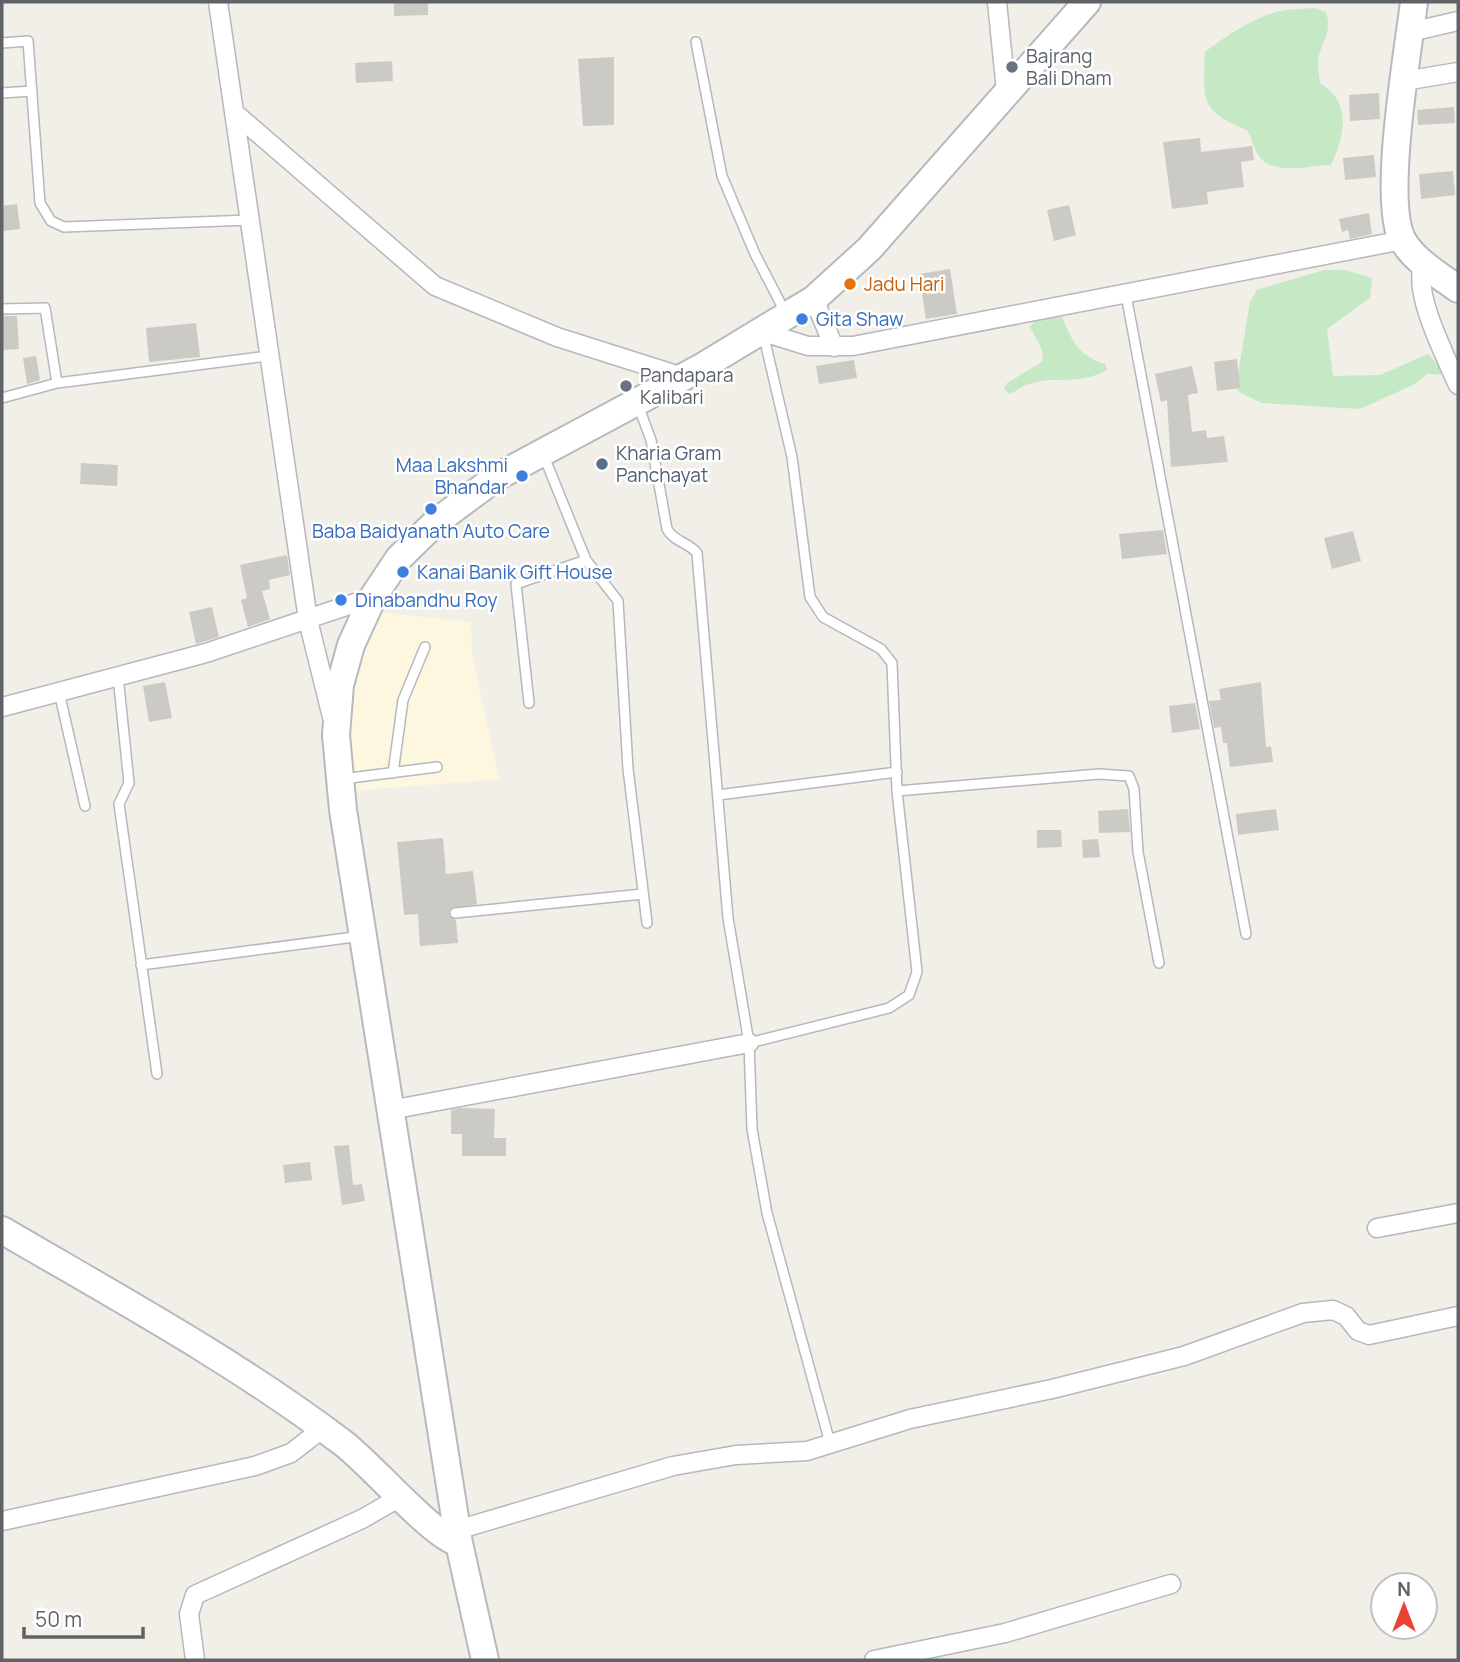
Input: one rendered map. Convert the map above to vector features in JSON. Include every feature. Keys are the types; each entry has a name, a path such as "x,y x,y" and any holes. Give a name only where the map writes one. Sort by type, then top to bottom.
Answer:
{"main road":[{"path":"485,1660 458,1536 362,935 340,779 336,735 340,685 351,645 373,597 399,558 436,522 497,477 683,377 763,332 814,299 869,248 1087,2"},
{"path":"1414,2 1404,81 1395,209 1403,240 1424,264 1458,289"},
{"path":"2,1230 251,1377 359,1456 440,1532 458,1536"}],"street":[{"path":"218,2 237,115 268,356 308,620 336,735"},
{"path":"997,2 1006,91"},
{"path":"1410,32 1458,21"},
{"path":"1404,81 1458,72"},
{"path":"237,115 435,286 557,337 683,377"},
{"path":"763,332 793,343 834,347 1126,295 1403,240"},
{"path":"1424,264 1421,280 1426,303 1458,385"},
{"path":"814,299 834,347"},
{"path":"2,707 206,653 373,597"},
{"path":"390,1110 749,1043"},
{"path":"1377,1228 1458,1213"},
{"path":"458,1536 673,1466 736,1455 807,1451 910,1419 1052,1389 1184,1356 1303,1313 1333,1310 1346,1316 1358,1331 1368,1335 1458,1316"},
{"path":"2,1521 266,1463 291,1452 322,1429"},
{"path":"195,1660 189,1614 195,1595 362,1519 402,1496"},
{"path":"874,1660 1005,1633 1171,1584"}],"lane":[{"path":"2,43 28,41 40,203 46,216 57,225 64,227 251,220"},
{"path":"696,42 722,176 755,254 787,317"},
{"path":"2,93 32,91"},
{"path":"1126,295 1246,934"},
{"path":"2,309 45,308 57,383"},
{"path":"749,1043 889,1008 903,1000 913,988 916,964 897,791 892,663 881,649 823,617 810,597 792,457 763,332"},
{"path":"2,398 57,383 268,356"},
{"path":"636,400 650,440 667,529 677,541 692,547 697,553 728,918 749,1043 752,1129 767,1213 830,1443"},
{"path":"542,453 586,560 618,601 628,769 646,923"},
{"path":"528,703 516,584 586,560"},
{"path":"393,773 403,700 425,647"},
{"path":"118,676 129,783 119,804 157,1074"},
{"path":"59,692 85,806"},
{"path":"340,779 437,767"},
{"path":"718,795 897,772"},
{"path":"897,791 1098,774 1129,776 1135,789 1138,852 1159,962"},
{"path":"455,913 643,894"},
{"path":"141,965 362,935"}],"shaded area":[{"path":"374,612 471,622 472,654 499,779 352,791 349,730 356,662"}],"green space":[{"path":"1314,8 1326,12 1328,19 1328,29 1318,58 1319,73 1320,83 1330,91 1341,109 1343,120 1340,142 1331,165 1290,168 1270,165 1256,151 1247,130 1220,116 1207,102 1204,81 1205,52 1261,17 1280,11"},
{"path":"1324,270 1345,270 1372,278 1370,298 1327,329 1333,376 1380,375 1428,354 1447,375 1427,374 1415,384 1360,409 1262,403 1239,392 1236,386 1250,302 1257,290"},
{"path":"1062,317 1082,352 1105,364 1107,370 1087,378 1039,381 1009,394 1004,389 1007,383 1042,362 1043,352 1030,327 1037,318"}],"building":[{"path":"394,2 428,2 428,15 394,16"},
{"path":"614,57 614,125 583,126 578,59"},
{"path":"392,61 393,81 356,83 355,63"},
{"path":"1379,93 1380,119 1350,121 1349,95"},
{"path":"1454,107 1455,123 1418,125 1417,110"},
{"path":"1200,138 1201,152 1252,146 1254,160 1241,162 1244,187 1207,192 1208,204 1172,209 1163,142"},
{"path":"1374,155 1376,177 1345,180 1343,158"},
{"path":"1453,171 1455,195 1421,199 1419,174"},
{"path":"17,204 20,229 2,231 2,206"},
{"path":"1069,205 1076,235 1054,241 1047,210"},
{"path":"1369,213 1372,234 1350,239 1348,230 1342,232 1339,219"},
{"path":"950,269 957,314 926,319 919,274"},
{"path":"2,316 17,316 19,349 2,350"},
{"path":"196,323 200,357 149,362 146,328"},
{"path":"36,356 40,380 27,384 23,358"},
{"path":"1237,359 1240,388 1217,391 1214,362"},
{"path":"854,360 857,378 819,384 816,366"},
{"path":"1192,366 1198,393 1188,395 1192,432 1206,430 1207,438 1224,436 1228,462 1171,467 1167,400 1161,402 1155,374"},
{"path":"81,463 118,465 117,486 80,484"},
{"path":"1163,530 1167,554 1122,559 1119,534"},
{"path":"1353,531 1361,561 1332,569 1324,538"},
{"path":"287,555 290,575 269,580 270,589 262,591 270,619 248,627 241,600 247,598 240,565"},
{"path":"212,607 219,637 196,644 189,612"},
{"path":"165,682 172,718 149,722 143,686"},
{"path":"1261,682 1266,747 1271,746 1273,762 1230,767 1227,743 1223,743 1221,727 1214,728 1209,701 1221,700 1219,689"},
{"path":"1195,703 1200,729 1172,733 1169,706"},
{"path":"1128,809 1130,832 1099,833 1098,811"},
{"path":"1276,809 1279,830 1238,835 1236,814"},
{"path":"1037,830 1061,830 1062,847 1037,848"},
{"path":"443,838 446,874 473,871 477,904 449,910 449,916 456,920 458,943 420,946 418,914 404,915 397,842"},
{"path":"1098,839 1100,857 1083,858 1082,840"},
{"path":"495,1109 494,1138 506,1138 506,1156 462,1156 462,1134 451,1134 451,1110"},
{"path":"349,1145 353,1185 362,1184 365,1201 342,1205 334,1146"},
{"path":"310,1162 312,1180 285,1183 283,1165"}],"place":[{"name":"Bajrang Bali Dham","path":"1012,67"},
{"name":"Jadu Hari","path":"850,284"},
{"name":"Gita Shaw","path":"802,319"},
{"name":"Pandapara Kalibari","path":"626,386"},
{"name":"Kharia Gram Panchayat","path":"602,464"},
{"name":"Maa Lakshmi Bhandar","path":"522,476"},
{"name":"Baba Baidyanath Auto Care","path":"431,509"},
{"name":"Kanai Banik Gift House","path":"403,572"},
{"name":"Dinabandhu Roy","path":"341,600"}]}
